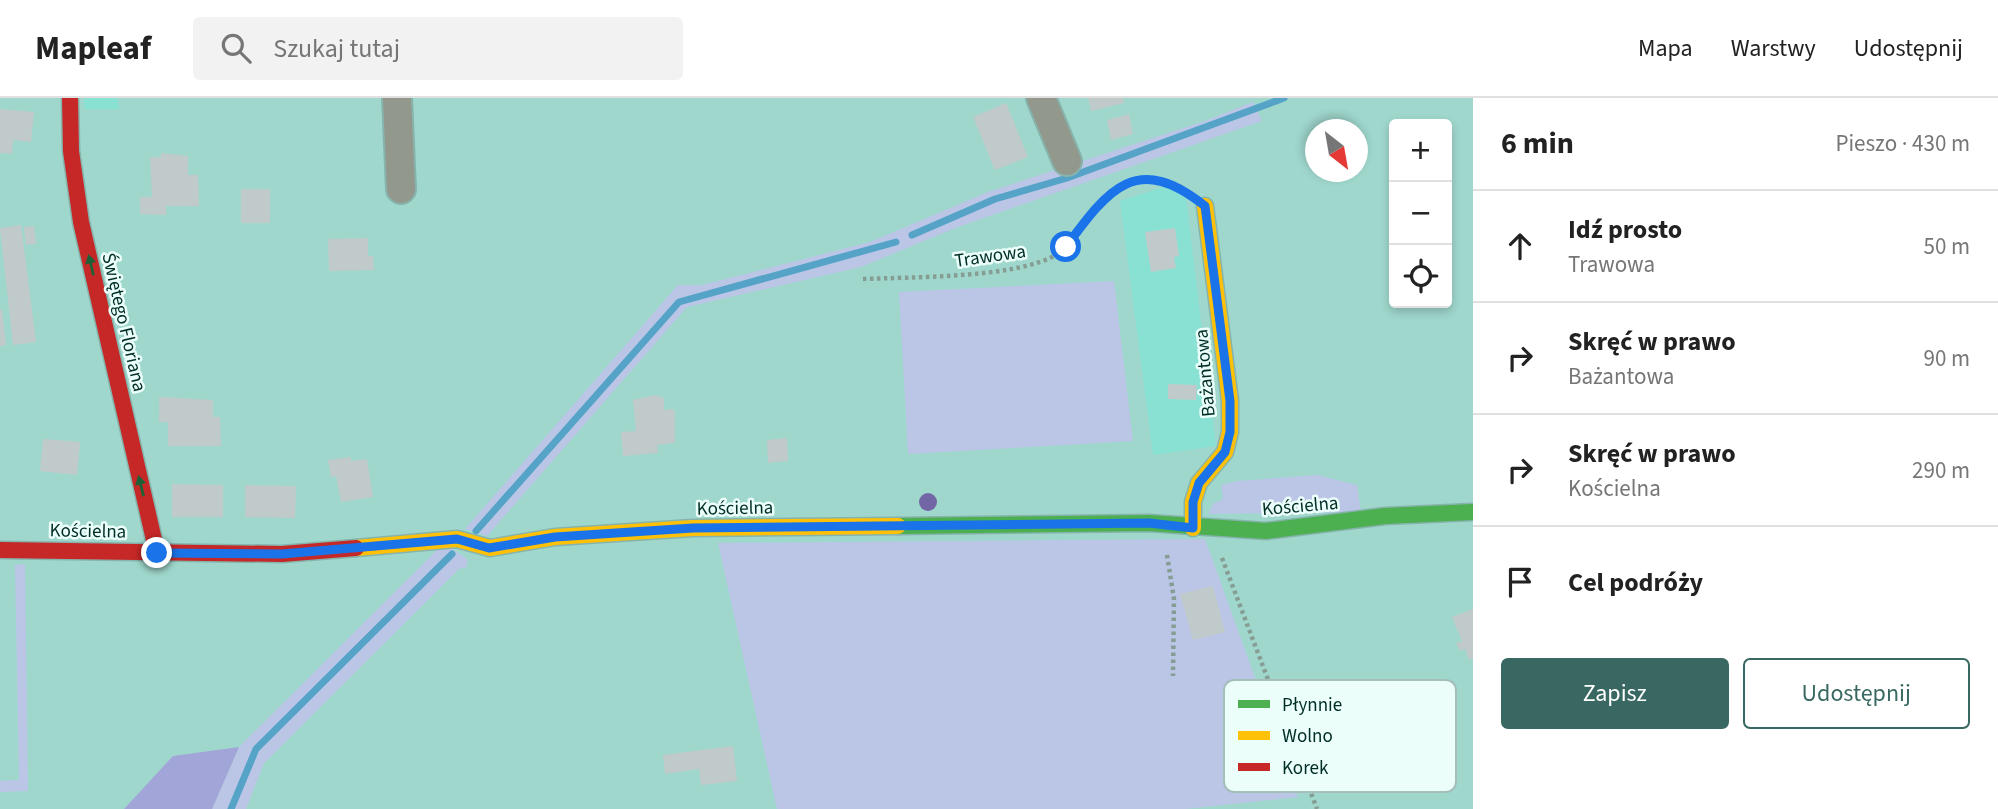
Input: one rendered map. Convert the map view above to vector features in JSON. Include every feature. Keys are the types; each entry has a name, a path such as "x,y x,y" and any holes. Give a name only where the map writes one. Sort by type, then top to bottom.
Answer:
{"street":[{"name":"Świętego Floriana","path":"70,98 71,151 81,222 157,553"},
{"path":"397,98 401,189"},
{"path":"1041,98 1067,160"},
{"name":"Bażantowa","path":"1193,528 1193,502 1199,483 1225,452 1230,432 1228,388 1205,206"},
{"name":"Kościelna","path":"0,550 282,554 463,541 489,548 555,537 693,528 1161,524 1266,531 1385,516 1473,512"}],"path":[{"name":"Trawowa","path":"863,279 991,271 1051,258 1066,247 1098,203 1121,186 1156,178 1181,186 1205,206"},
{"path":"1161,524 1174,599 1173,676"},
{"path":"1211,529 1268,680"},
{"path":"1311,792 1317,809"}],"shaded area":[{"path":"84,98 118,98 119,109 85,109"},
{"path":"1253,102 1262,121 958,227 861,267 687,307 487,536 465,529 678,285 702,285 870,242 988,192 1205,121"},
{"path":"1167,186 1186,198 1216,446 1153,455 1120,201"},
{"path":"1114,281 1133,441 908,454 899,292"},
{"path":"1317,475 1357,485 1361,512 1208,514 1213,504 1223,499 1221,485 1237,481"},
{"path":"1205,539 1256,680 1224,680 1224,792 1296,792 1298,797 1185,809 777,809 718,543"},
{"path":"444,543 467,559 467,567 459,569 264,763 246,809 212,809 239,747"},
{"path":"25,564 28,791 0,792 0,781 19,780 15,565"},
{"path":"239,747 212,809 124,809 173,756"}],"building":[{"path":"1088,98 1123,98 1124,103 1091,111"},
{"path":"1006,103 1028,157 995,170 973,117"},
{"path":"0,109 34,112 31,142 13,140 12,154 0,153"},
{"path":"1129,114 1133,134 1111,140 1107,120"},
{"path":"161,153 188,156 188,175 198,175 199,206 166,206 166,215 140,214 140,197 152,197 150,157 161,157"},
{"path":"241,189 270,189 270,223 241,223"},
{"path":"21,225 36,342 13,345 0,228"},
{"path":"34,226 36,244 26,245 24,227"},
{"path":"1175,228 1179,256 1174,257 1176,268 1151,272 1145,232"},
{"path":"368,238 368,256 373,256 374,270 329,271 328,239"},
{"path":"2,309 6,345 0,346 0,310"},
{"path":"1168,384 1197,385 1196,400 1168,399"},
{"path":"655,395 664,398 664,410 673,409 675,412 675,443 657,445 658,453 623,456 621,432 636,431 633,400"},
{"path":"159,397 213,400 213,417 220,417 221,446 168,446 168,422 159,422"},
{"path":"787,438 788,461 768,463 767,440"},
{"path":"43,439 80,442 77,475 40,471"},
{"path":"351,457 351,461 367,459 373,497 341,502 336,476 331,477 328,460"},
{"path":"172,484 223,485 223,517 172,517"},
{"path":"245,485 296,486 295,518 245,517"},
{"path":"1213,586 1225,632 1193,640 1180,594"},
{"path":"1473,609 1473,658 1469,660 1465,649 1460,651 1456,643 1462,641 1452,617"},
{"path":"733,746 737,781 701,785 699,769 665,774 663,755"}],"waterway":[{"path":"912,235 995,199 1067,178 1284,98"},
{"path":"476,531 679,302 896,242"},
{"path":"231,809 256,749 452,554"}],"traffic: fast":[{"path":"898,526 1149,523 1266,531 1385,516 1473,512"}],"traffic: slow":[{"path":"1193,528 1193,502 1199,483 1225,452 1230,432 1230,401 1205,206"},
{"path":"356,548 457,539 490,548 555,537 693,528 898,526"}],"traffic: jam":[{"path":"70,98 71,151 81,222 157,553"},
{"path":"0,550 282,554 356,548"}],"route":[{"path":"157,553 282,554 457,539 489,548 555,537 693,528 1149,523 1193,528 1193,502 1199,483 1225,452 1230,432 1230,401 1205,206 1181,186 1156,178 1121,186 1098,203 1066,247"}]}
